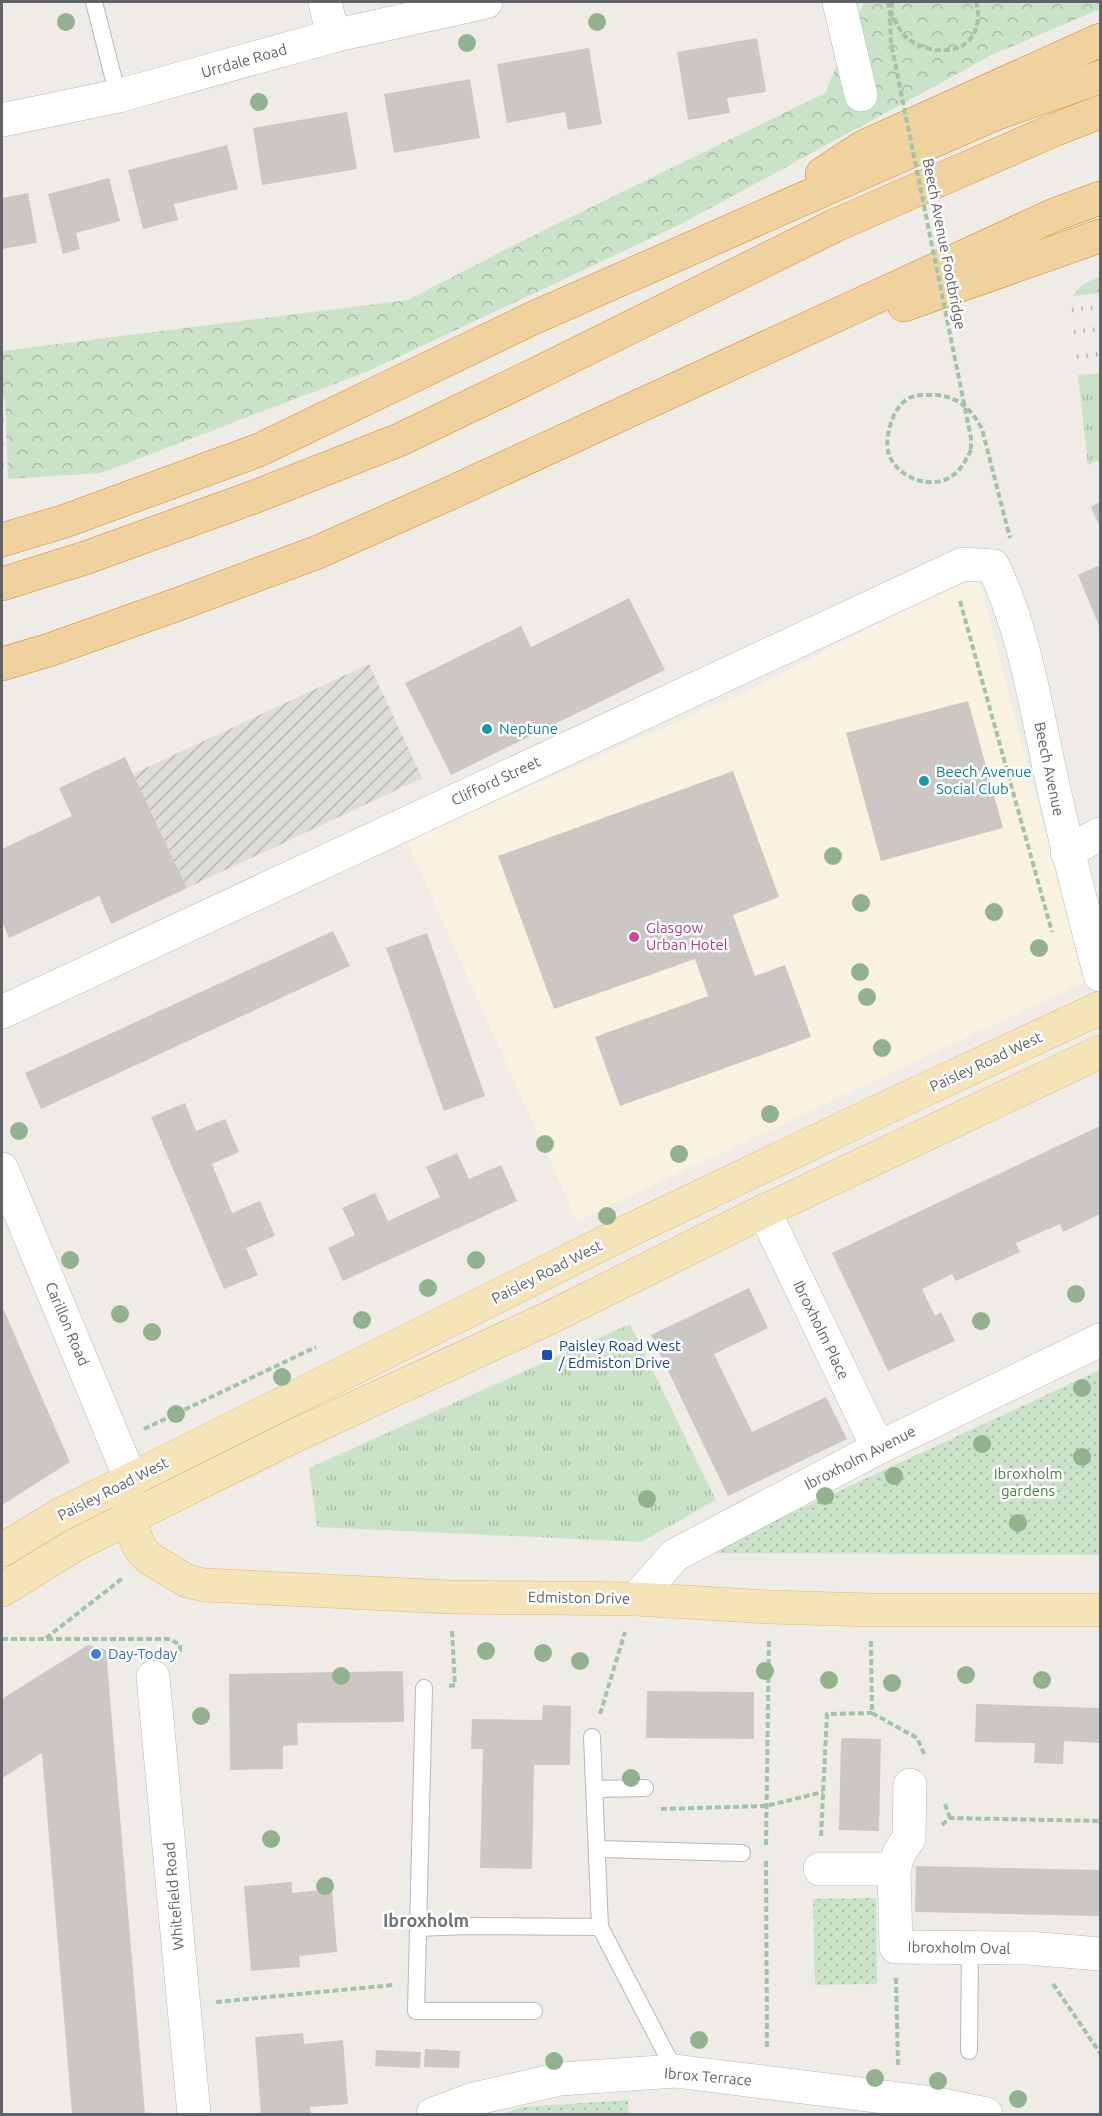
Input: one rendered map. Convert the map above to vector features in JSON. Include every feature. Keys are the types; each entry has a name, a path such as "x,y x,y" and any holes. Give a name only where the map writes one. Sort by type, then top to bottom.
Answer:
{"highway":[{"path":"748,224 863,147 1101,40"},
{"path":"2,540 65,521 258,450 531,319 994,114 1101,77"},
{"path":"2,584 116,547 254,497 399,440 836,225 972,165 1101,112"},
{"path":"2,664 49,650 318,552 1054,214 1101,198"},
{"path":"699,378 1101,236"}],"main road":[{"name":"Paisley Road West","path":"2,1550 58,1516 609,1241 1101,1008"},
{"path":"2,1590 75,1545 292,1437 549,1318 764,1211 1101,1052"},
{"name":"Edmiston Drive","path":"131,1480 128,1520 140,1548 149,1558 187,1581 204,1585 450,1596 636,1599 871,1610 1101,1610"}],"street":[{"path":"325,2 333,36"},
{"name":"Urrdale Road","path":"2,120 117,96 333,36 486,2"},
{"path":"839,2 861,95"},
{"name":"Clifford Street","path":"2,1012 951,569 963,564 993,566"},
{"name":"Beech Avenue","path":"993,566 1007,596 1025,657 1067,852 1101,975"},
{"path":"1067,852 1101,834"},
{"name":"Carillon Road","path":"2,1169 131,1480"},
{"name":"Ibroxholm Place","path":"764,1211 878,1448"},
{"name":"Ibroxholm Avenue","path":"636,1599 675,1555 878,1448 1101,1340"},
{"name":"Whitefield Road","path":"153,1677 194,2115"},
{"name":"Ibroxholm Oval","path":"918,1772 909,1838 899,1853 894,1869 896,1947 1028,1948 1101,1954"},
{"path":"820,1869 894,1869"},
{"name":"Ibrox Terrace","path":"433,2115 474,2099 560,2079 675,2071 932,2103 986,2115"}],"lane":[{"path":"94,2 117,96"},
{"path":"746,1175 764,1211"},
{"path":"424,1688 416,2011 534,2011"},
{"path":"592,1737 600,1927 675,2071"},
{"path":"595,1789 645,1788"},
{"path":"598,1849 742,1854"},
{"path":"418,1928 600,1927"},
{"path":"969,2051 970,1948"}],"path":[{"path":"886,2 904,35 926,49 951,50 968,42 977,27 976,2"},
{"name":"Beech Avenue Footbridge","path":"893,2 890,9 891,43 971,438 970,450 962,467 951,477 937,482 922,482 908,475 894,464 888,451 889,429 897,410 909,398 926,395 955,399 974,413 982,429 1011,539"},
{"path":"951,569 1053,935"},
{"path":"45,1638 149,1558"},
{"path":"424,1688 455,1685 450,1596"},
{"path":"592,1737 636,1599"},
{"path":"871,1610 872,1713"},
{"path":"2,1639 116,1638 175,1641 180,1645 180,1651 162,1673 153,1677"},
{"path":"820,1869 827,1714 872,1713 917,1738 918,1772"},
{"path":"653,1809 766,1806 823,1791"},
{"path":"942,1798 950,1818"},
{"path":"934,1832 950,1818 1101,1821"},
{"path":"896,1947 898,2099"},
{"path":"1028,1948 1101,2053"},
{"path":"184,2006 415,1983"}],"shaded area":[{"path":"977,572 1084,982 577,1221 406,839 747,691"},
{"path":"369,664 422,778 187,888 133,774"}],"green space":[{"path":"864,2 1100,2 1100,9 994,54 681,224 371,370 101,473 8,479 5,399 2,399 2,351 408,300 522,241 825,93"},
{"path":"1100,277 1100,293 1073,296 1085,284"},
{"path":"1100,373 1100,460 1088,465 1078,375"},
{"path":"630,1324 716,1500 641,1542 317,1527 309,1468"},
{"name":"Ibroxholm gardens","path":"1100,1370 1100,1555 705,1553"},
{"path":"876,1898 877,1984 815,1985 813,1899"},
{"path":"628,2100 629,2114 502,2114 522,2107"}],"building":[{"path":"757,38 766,92 727,98 730,113 688,120 677,52"},
{"path":"589,48 602,124 568,130 565,112 507,123 497,64"},
{"path":"470,79 480,138 394,153 384,94"},
{"path":"347,112 357,169 262,185 253,128"},
{"path":"227,145 238,189 174,204 178,220 143,229 128,170"},
{"path":"109,178 120,221 76,233 80,249 63,254 48,194"},
{"path":"28,193 37,243 2,249 2,198"},
{"path":"1100,502 1100,527 1091,507"},
{"path":"1100,565 1100,628 1078,575"},
{"name":"Neptune","path":"629,598 665,670 451,775 405,683 521,626 531,647"},
{"name":"Beech Avenue Social Club","path":"968,701 1003,828 881,861 846,733"},
{"path":"125,757 187,888 111,924 99,896 9,938 2,921 2,849 72,816 59,788"},
{"name":"Glasgow Urban Hotel","path":"733,771 779,897 733,915 755,976 785,965 811,1037 620,1106 595,1037 708,996 695,959 554,1009 498,856"},
{"path":"333,931 350,966 41,1109 25,1073"},
{"path":"427,933 485,1096 444,1111 386,948"},
{"path":"185,1103 196,1131 225,1119 239,1152 212,1164 232,1213 260,1201 275,1236 246,1248 258,1275 224,1289 151,1117"},
{"path":"1100,1126 1100,1214 1063,1232 1060,1224 1016,1243 1020,1252 956,1281 952,1274 922,1289 935,1316 941,1312 955,1341 888,1371 832,1253"},
{"path":"457,1153 469,1179 501,1165 517,1201 343,1281 328,1248 355,1235 342,1208 375,1193 388,1221 440,1197 426,1167"},
{"path":"749,1288 768,1328 714,1354 752,1432 826,1397 847,1439 728,1496 651,1335"},
{"path":"2,1306 70,1462 2,1505"},
{"path":"88,1645 106,1650 145,2114 72,2114 42,1753 2,1778 2,1699"},
{"path":"403,1671 404,1722 297,1723 298,1745 283,1746 283,1769 230,1770 229,1674"},
{"path":"647,1691 754,1692 754,1739 646,1738"},
{"path":"976,1704 1100,1708 1100,1743 1064,1741 1063,1764 1034,1763 1035,1743 975,1742"},
{"path":"543,1705 571,1706 570,1765 534,1765 532,1869 480,1868 483,1749 471,1749 472,1719 542,1720"},
{"path":"841,1738 881,1739 879,1831 839,1830"},
{"path":"916,1866 1100,1870 1100,1916 915,1912"},
{"path":"292,1882 292,1893 332,1889 337,1952 299,1956 300,1967 251,1971 244,1886"},
{"path":"303,2033 304,2044 343,2040 348,2104 310,2107 311,2114 261,2114 255,2037"},
{"path":"425,2049 460,2051 459,2068 424,2067"},
{"path":"376,2050 421,2052 420,2068 375,2066"}],"railway":[{"path":"1072,310 1100,307"},
{"path":"1074,332 1100,329"},
{"path":"1077,357 1100,354"},
{"path":"2,443 7,442"},
{"path":"2,465 8,465"}],"place":[{"name":"Neptune","path":"487,729"},
{"name":"Beech Avenue Social Club","path":"924,781"},
{"name":"Glasgow Urban Hotel","path":"634,937"},
{"name":"Paisley Road West / Edmiston Drive","path":"547,1355"},
{"name":"Day-Today","path":"96,1654"}],"district":[{"name":"Ibroxholm","path":"426,1921"}]}
